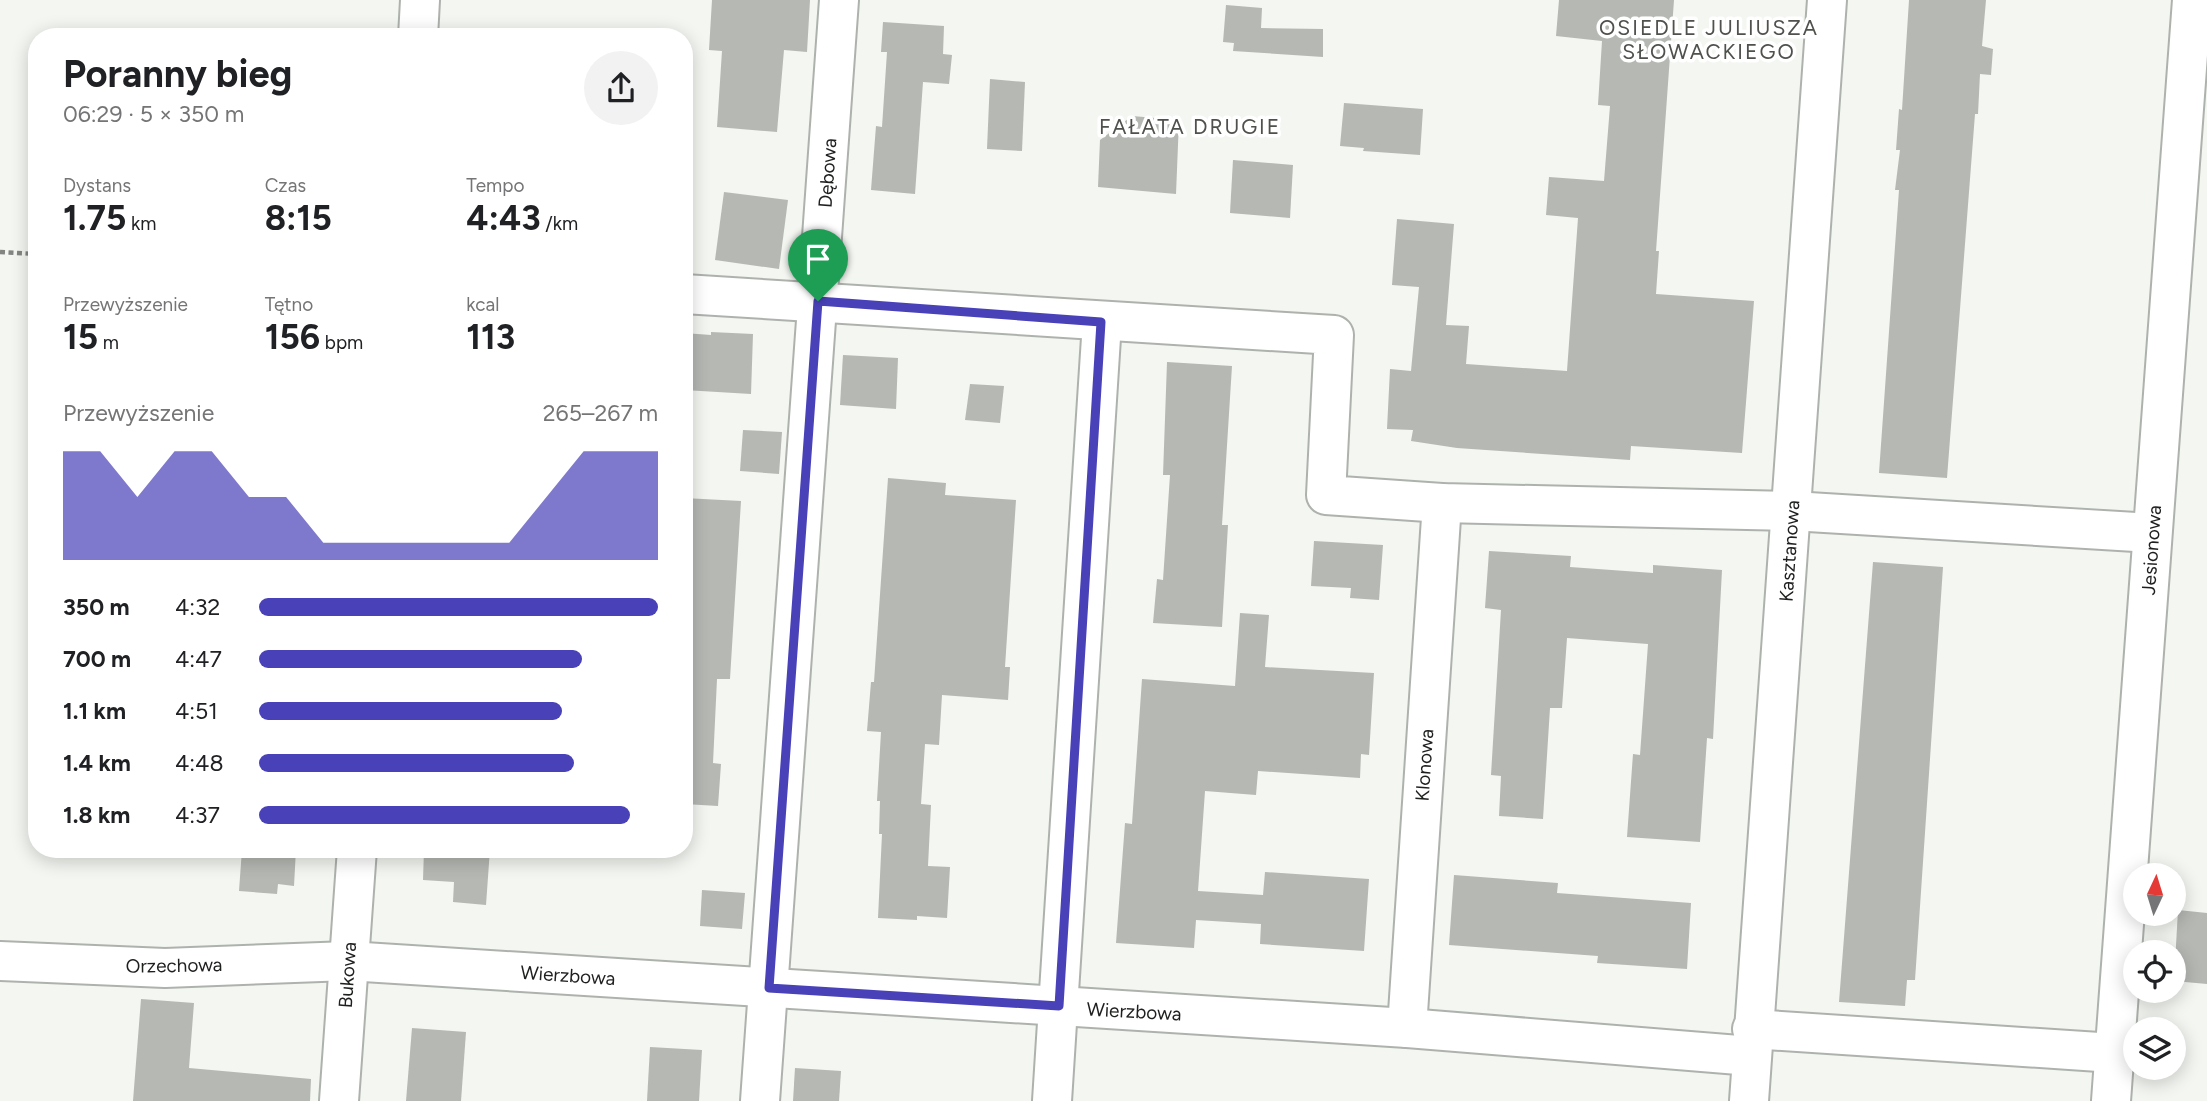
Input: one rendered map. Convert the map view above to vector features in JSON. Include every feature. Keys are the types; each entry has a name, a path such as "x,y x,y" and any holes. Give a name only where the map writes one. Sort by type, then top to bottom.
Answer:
{"street":[{"path":"419,28 421,0"},
{"name":"Dębowa","path":"760,1101 839,0"},
{"name":"Kasztanowa","path":"1749,1101 1827,0"},
{"name":"Jesionowa","path":"2111,1101 2192,0"},
{"path":"693,294 1334,335 1326,495 1442,503 1792,511 2152,533"},
{"path":"1052,1101 1101,322"},
{"name":"Klonowa","path":"1407,1028 1442,503"},
{"name":"Bukowa","path":"339,1101 356,858"},
{"name":"Orzechowa","path":"0,961 165,968 348,961"},
{"name":"Wierzbowa","path":"348,961 1407,1028 2114,1054"}],"path":[{"path":"0,252 28,254"}],"building":[{"path":"712,0 810,0 807,52 784,50 777,132 717,127 722,51 709,50"},
{"path":"1559,0 1674,0 1656,251 1659,251 1656,294 1754,301 1742,453 1631,446 1630,460 1457,448 1411,441 1413,430 1387,429 1390,369 1411,371 1419,287 1392,285 1397,219 1454,224 1446,325 1469,326 1466,364 1567,371 1578,218 1546,215 1549,177 1604,181 1610,106 1598,105 1602,41 1556,36"},
{"path":"1909,0 1986,0 1982,46 1993,49 1991,75 1980,74 1978,114 1975,114 1947,478 1879,473 1899,190 1895,190 1900,150 1896,150 1899,109 1902,110"},
{"path":"1226,5 1262,8 1261,28 1323,29 1323,57 1233,51 1234,43 1223,42"},
{"path":"883,22 944,26 943,54 952,55 949,84 923,82 915,194 871,190 876,126 882,127 887,52 881,52"},
{"path":"990,79 1025,82 1022,151 987,149"},
{"path":"1344,103 1423,109 1420,155 1363,151 1364,148 1340,146"},
{"path":"1132,116 1179,120 1176,194 1098,187 1100,140"},
{"path":"1233,160 1293,165 1290,218 1230,213"},
{"path":"724,192 788,200 779,269 715,260"},
{"path":"711,332 753,334 751,394 693,391 693,334 711,335"},
{"path":"843,355 898,358 896,409 840,405"},
{"path":"1167,362 1232,366 1222,525 1228,525 1222,627 1153,623 1157,579 1163,580 1170,475 1163,475"},
{"path":"970,384 1004,386 1000,423 965,420"},
{"path":"743,430 782,432 779,474 740,471"},
{"path":"888,478 946,483 945,495 1016,500 1005,667 1010,667 1008,700 942,695 939,745 925,744 921,804 931,805 928,866 950,867 947,918 878,918 882,834 879,834 880,801 877,801 881,732 867,731 871,682 874,682"},
{"path":"693,498 741,501 730,679 717,679 713,763 721,764 718,806 693,805"},
{"path":"1314,541 1383,545 1379,600 1350,598 1351,588 1311,586"},
{"path":"1489,551 1571,556 1570,567 1653,573 1653,565 1722,570 1713,739 1707,738 1700,842 1627,837 1633,754 1640,755 1648,644 1567,638 1562,708 1550,708 1543,819 1499,816 1501,776 1491,775 1501,610 1485,608"},
{"path":"1873,562 1943,567 1915,980 1907,980 1905,1006 1839,1002"},
{"path":"1240,613 1269,615 1265,667 1374,673 1369,755 1361,754 1360,778 1258,771 1256,795 1205,791 1198,891 1263,895 1265,872 1369,879 1364,951 1260,944 1261,924 1196,920 1194,948 1116,943 1125,823 1132,824 1142,679 1235,686"},
{"path":"241,858 296,858 294,886 278,884 277,894 239,891"},
{"path":"424,858 489,858 486,905 453,902 454,882 423,880"},
{"path":"1454,875 1558,883 1557,893 1691,903 1687,969 1597,963 1598,956 1449,945"},
{"path":"702,890 745,893 742,929 700,926"},
{"path":"2186,911 2207,913 2207,984 2186,982 2186,940 2176,940 2177,926 2186,926"},
{"path":"141,999 194,1003 189,1068 311,1079 310,1101 133,1101"},
{"path":"412,1028 466,1032 461,1101 406,1101"},
{"path":"650,1047 702,1050 699,1101 647,1101"},
{"path":"795,1068 841,1071 839,1101 793,1101"}],"district":[{"name":"OSIEDLE JULIUSZA SŁOWACKIEGO","path":"1709,40"},
{"name":"FAŁATA DRUGIE","path":"1190,127"}],"route":[{"path":"818,301 1101,322 1059,1006 769,988 818,301"}]}
